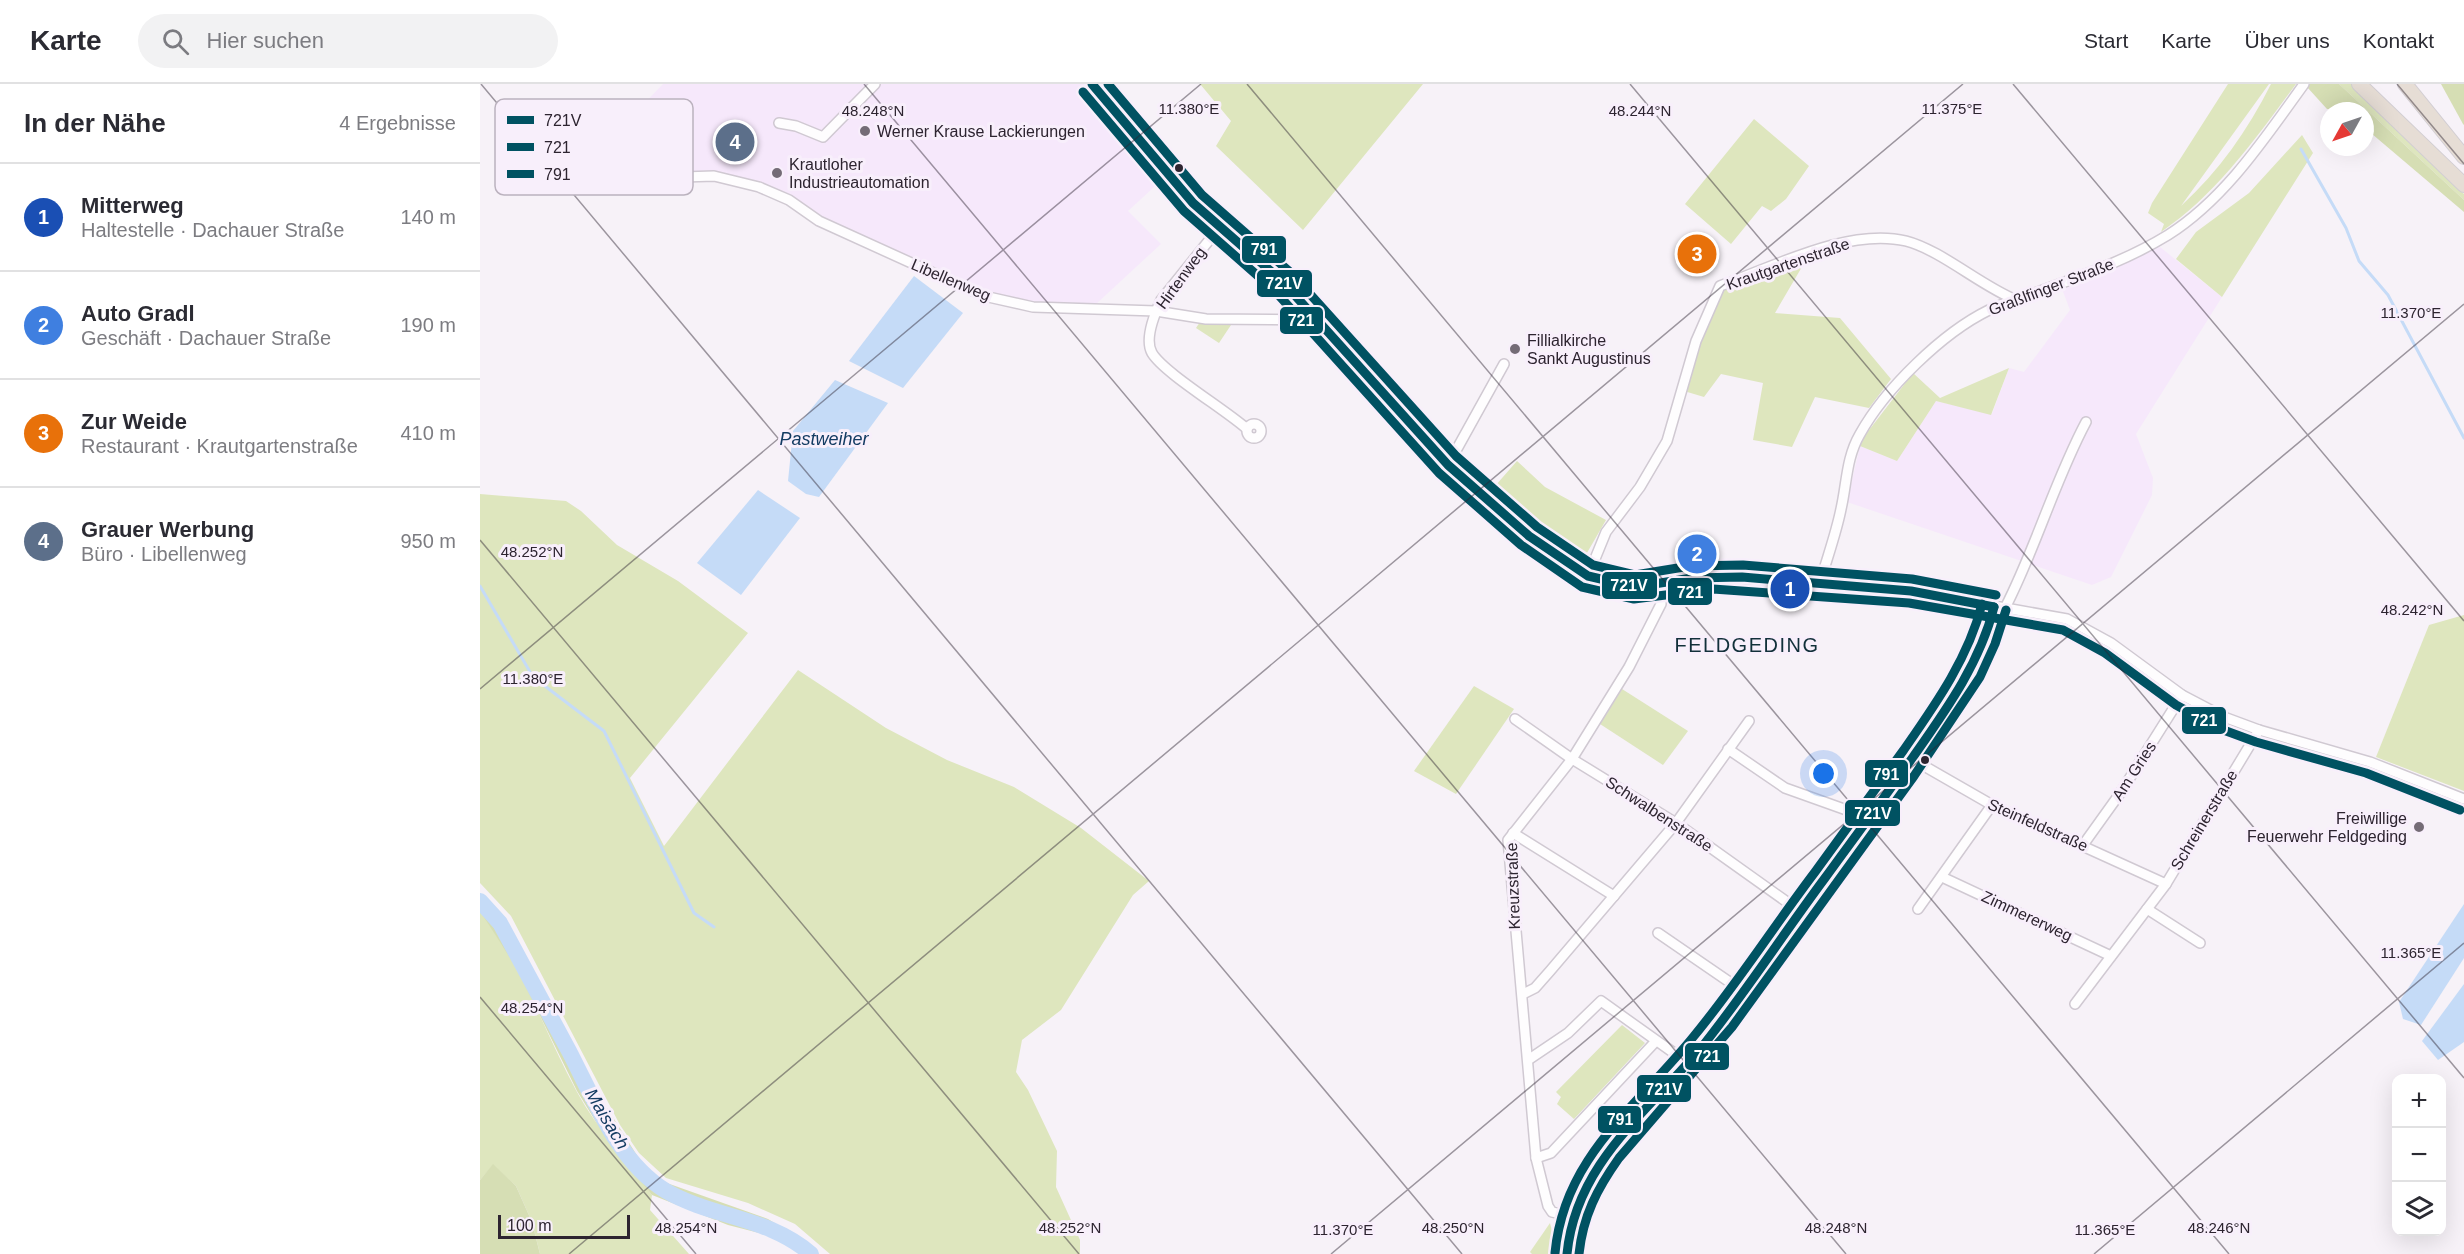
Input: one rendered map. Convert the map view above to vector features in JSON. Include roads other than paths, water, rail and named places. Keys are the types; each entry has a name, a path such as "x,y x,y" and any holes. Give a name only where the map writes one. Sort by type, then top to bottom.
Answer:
{"highway":[{"path":"2360,84 2464,185"},
{"path":"2405,84 2464,157"}],"street":[{"path":"779,123 822,137 875,84"},
{"path":"1092,84 1193,203 1282,281 1448,465 1529,536 1588,576 1635,587 1713,577 1911,591 2074,622 2111,643 2182,695 2259,730 2370,762 2464,799"},
{"name":"Graßlfinger Straße","path":"1820,583 1842,508 1849,458 1860,434 1880,406 1925,355 1957,328 1982,314 2132,255 2170,234 2206,205 2253,154 2303,85"},
{"name":"Libellenweg","path":"693,177 714,176 759,187 789,200 819,221 984,296 1033,307 1156,311 1206,319 1319,321"},
{"name":"Hirtenweg","path":"1219,228 1161,300 1149,340 1151,352 1164,366 1247,429"},
{"name":"Krautgartenstraße","path":"1588,576 1606,532 1640,487 1667,441 1696,341 1720,286 1836,244 1868,238 1907,241 1974,277 1998,293 2016,300"},
{"path":"1448,465 1503,364"},
{"path":"2005,608 2022,574 2071,449 2086,422"},
{"name":"Kreuzstraße","path":"1570,1216 1552,1212 1548,1206 1536,1158 1508,840 1572,759 1650,630 1661,604 1662,583"},
{"path":"1567,1254 1570,1216 1582,1190 1597,1167 1688,1064 1744,992 1912,759 1961,685 1989,632 1994,607"},
{"name":"Am Gries","path":"2084,845 2121,792 2182,695"},
{"name":"Schwalbenstraße","path":"1515,719 1572,759 1676,823 1801,912"},
{"path":"1523,994 1535,988 1676,823 1749,721"},
{"name":"Schreinerstraße","path":"2075,1004 2166,884 2259,730"},
{"path":"1728,749 1785,788 1869,819"},
{"name":"Steinfeldstraße","path":"1912,759 1992,805 2166,884"},
{"path":"1917,909 1992,805"},
{"path":"1513,833 1614,897"},
{"name":"Zimmererweg","path":"1942,877 2111,956"},
{"path":"2147,909 2200,943"},
{"path":"1658,933 1744,992"},
{"path":"1528,1060 1568,1033 1601,1001 1688,1064"},
{"path":"1536,1158 1551,1153 1656,1041"}],"water":[{"path":"914,276 963,313 903,388 849,361"},
{"name":"Pastweiher","path":"835,380 888,403 819,497 806,494 788,481 793,431"},
{"path":"758,490 800,518 741,595 697,563"},
{"path":"2464,904 2464,958 2421,1025 2403,1019 2399,1002"},
{"path":"2464,984 2464,1042 2438,1060 2422,1041"}],"waterway":[{"path":"2301,149 2346,228 2359,261 2388,295 2464,438"},
{"path":"480,586 533,677 604,731 694,913 714,927"},
{"name":"Maisach","path":"480,901 500,923 598,1109 634,1164 666,1191 684,1200 777,1232 811,1254"}],"place":[{"name":"Werner Krause Lackierungen","path":"865,131"},
{"name":"Grauer Werbung","path":"735,142"},
{"name":"Krautloher Industrieautomation","path":"777,173"},
{"name":"Zur Weide","path":"1697,254"},
{"name":"Fillialkirche Sankt Augustinus","path":"1515,349"},
{"name":"Auto Gradl","path":"1697,554"},
{"name":"Mitterweg","path":"1790,589"},
{"name":"Freiwillige Feuerwehr Feldgeding","path":"2419,827"}],"district":[{"name":"FELDGEDING","path":"1747,645"}]}
